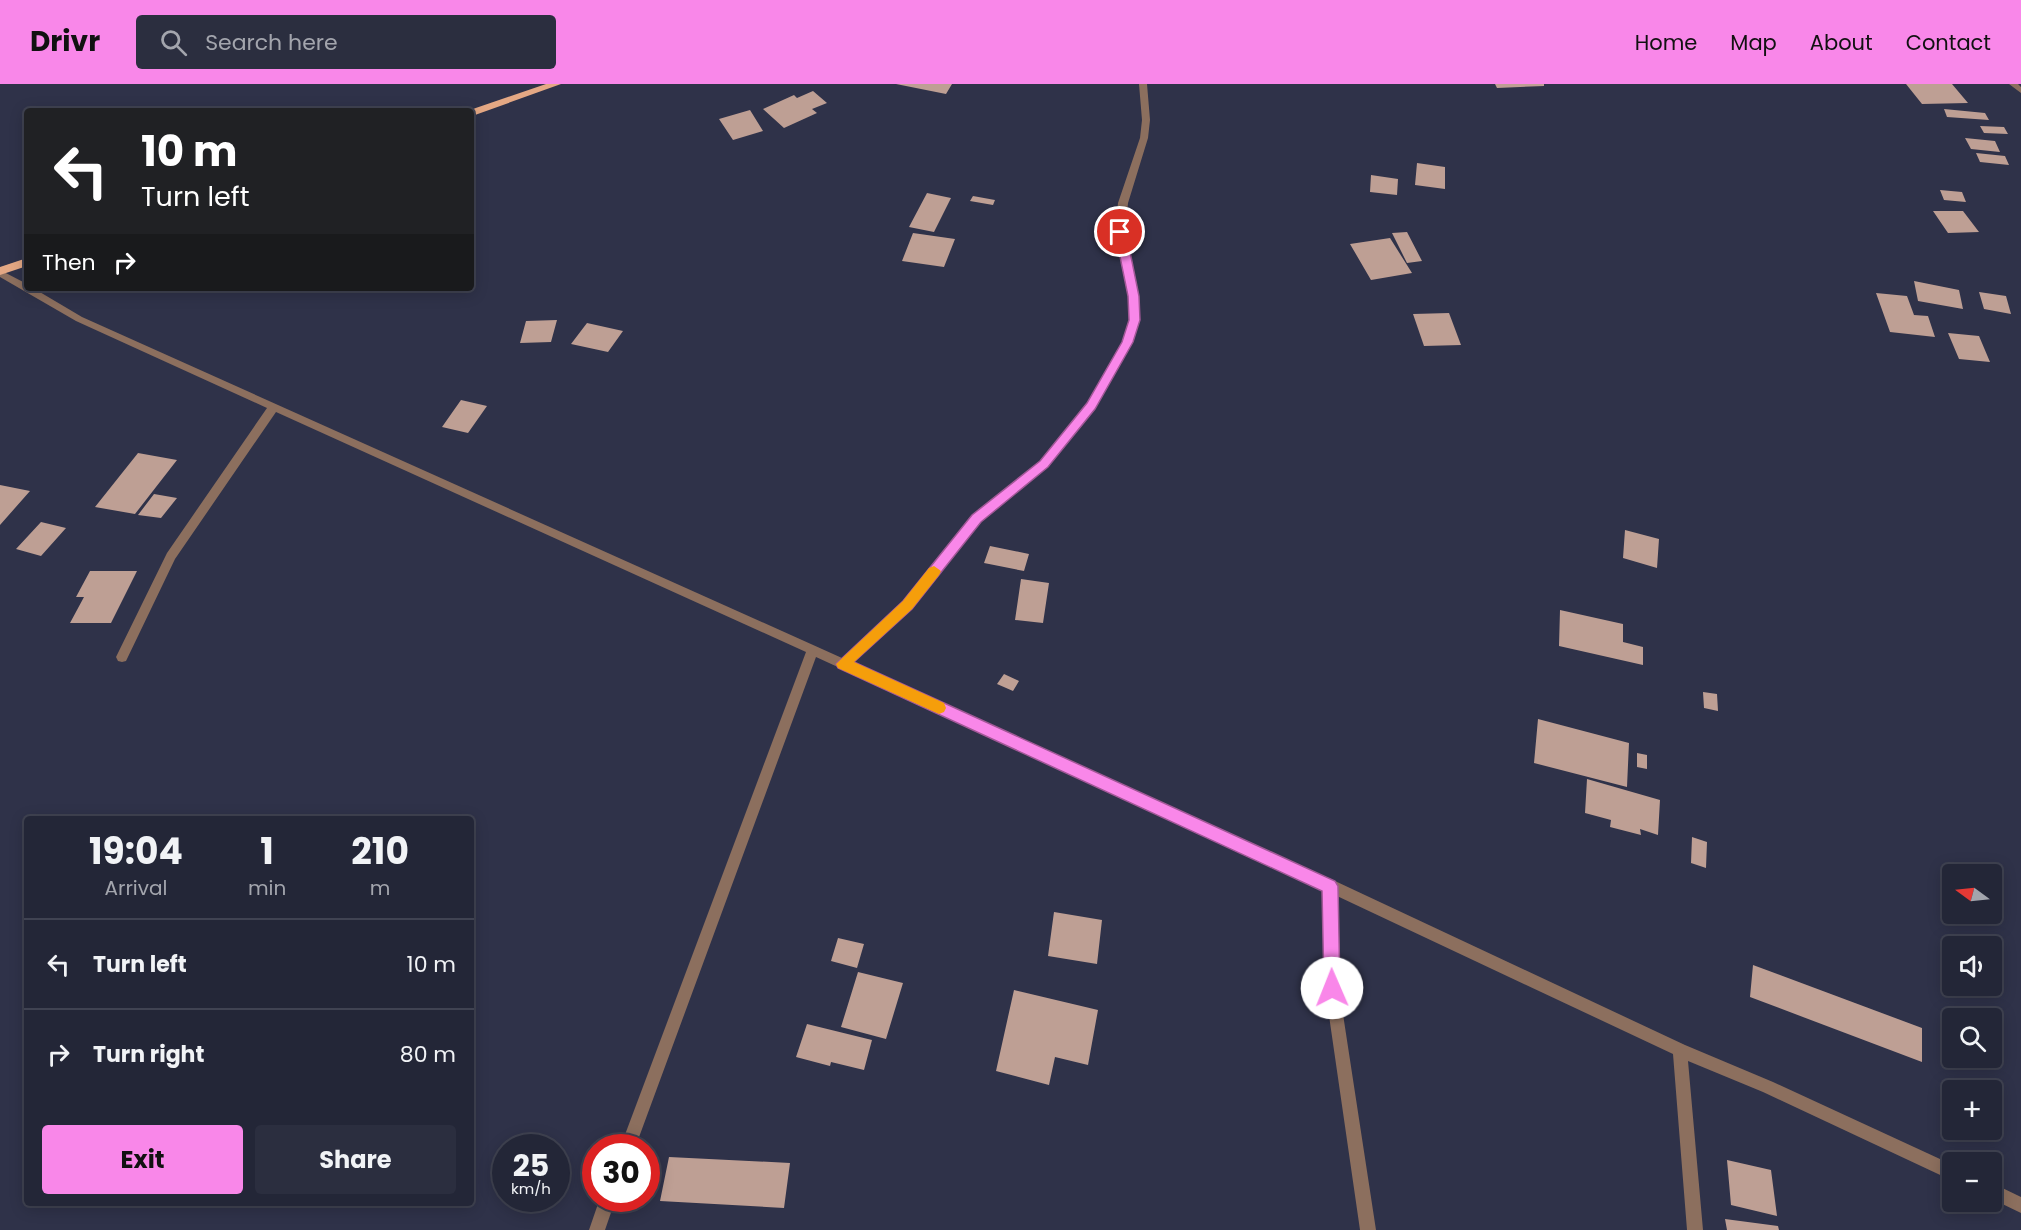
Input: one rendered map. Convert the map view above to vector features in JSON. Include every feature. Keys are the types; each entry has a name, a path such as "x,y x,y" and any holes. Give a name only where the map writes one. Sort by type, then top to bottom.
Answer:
{"main road":[{"path":"474,112 551,85"},
{"path":"0,272 24,263"}],"street":[{"path":"843,664 907,605 976,518 1044,464 1091,406 1127,342 1135,320 1134,296 1120,232 1123,203 1144,138 1146,120 1143,84"},
{"path":"2013,84 2021,91"},
{"path":"0,272 24,286"},
{"path":"32,291 79,319 813,650 1330,886 1680,1050 1768,1087 1942,1168"},
{"path":"122,657 171,556 274,407"},
{"path":"632,1134 813,650"},
{"path":"1330,886 1332,988 1368,1230"},
{"path":"1680,1050 1695,1230"},
{"path":"2002,1196 2021,1205"},
{"path":"597,1230 603,1212"}],"building":[{"path":"896,84 952,84 946,94"},
{"path":"1495,84 1544,84 1544,86 1497,88"},
{"path":"1906,84 1952,84 1968,103 1922,104"},
{"path":"813,91 827,103 812,109 817,113 784,128 763,109 794,95 797,98"},
{"path":"1944,109 1985,113 1989,120 1947,117"},
{"path":"750,110 763,131 733,140 719,119"},
{"path":"1980,126 2004,127 2008,134 1984,133"},
{"path":"1965,138 1995,141 2000,152 1971,149"},
{"path":"1976,153 2005,156 2009,165 1980,162"},
{"path":"1417,163 1445,167 1445,189 1415,185"},
{"path":"1371,175 1398,179 1397,195 1370,192"},
{"path":"1940,190 1962,192 1966,202 1944,200"},
{"path":"927,193 951,198 934,232 909,227"},
{"path":"973,196 995,200 993,205 970,201"},
{"path":"1933,211 1963,211 1979,232 1948,233"},
{"path":"1407,232 1422,261 1407,263 1392,233"},
{"path":"913,233 955,239 944,267 902,261"},
{"path":"1390,238 1412,273 1371,280 1350,244"},
{"path":"1914,281 1959,290 1963,309 1918,301"},
{"path":"1979,292 2006,296 2011,314 1984,309"},
{"path":"1876,293 1907,296 1914,315 1928,316 1935,337 1890,332"},
{"path":"1449,313 1461,345 1424,346 1413,314"},
{"path":"557,320 551,342 520,343 526,321"},
{"path":"587,323 623,331 608,352 571,344"},
{"path":"1948,333 1979,336 1990,362 1959,359"},
{"path":"461,400 487,406 468,433 442,427"},
{"path":"138,453 177,460 135,514 95,507"},
{"path":"0,485 30,491 0,525"},
{"path":"154,494 177,498 161,518 138,515"},
{"path":"41,522 66,528 41,556 16,549"},
{"path":"1625,530 1659,539 1657,568 1623,558"},
{"path":"990,546 1029,554 1024,571 984,563"},
{"path":"90,571 137,571 111,623 70,623 84,597 76,597"},
{"path":"1021,579 1049,583 1043,623 1015,620"},
{"path":"1560,610 1623,624 1623,642 1643,647 1643,665 1559,646"},
{"path":"1004,674 1019,681 1013,691 997,684"},
{"path":"1703,692 1717,694 1718,711 1704,708"},
{"path":"1538,719 1629,743 1627,787 1534,763"},
{"path":"1637,753 1647,755 1647,769 1637,767"},
{"path":"1587,779 1660,800 1658,835 1640,829 1641,835 1610,827 1611,820 1585,813"},
{"path":"1692,837 1707,842 1706,868 1691,863"},
{"path":"1054,912 1102,920 1097,964 1048,956"},
{"path":"838,938 864,944 857,968 831,961"},
{"path":"1753,965 1922,1028 1922,1062 1750,997"},
{"path":"858,972 903,983 886,1039 841,1027"},
{"path":"1014,990 1098,1010 1088,1065 1055,1057 1049,1085 996,1071"},
{"path":"807,1024 872,1040 864,1070 831,1062 830,1066 796,1057"},
{"path":"669,1157 790,1163 784,1208 660,1201"},
{"path":"1727,1160 1771,1170 1777,1216 1731,1205"},
{"path":"1725,1219 1778,1226 1779,1230 1727,1230"}],"slow traffic":[{"path":"934,571 907,605 843,664 939,708"}],"route":[{"path":"1120,232 1134,296 1135,320 1127,342 1091,406 1044,464 976,518 907,605 843,664 1330,886 1332,988"}]}
